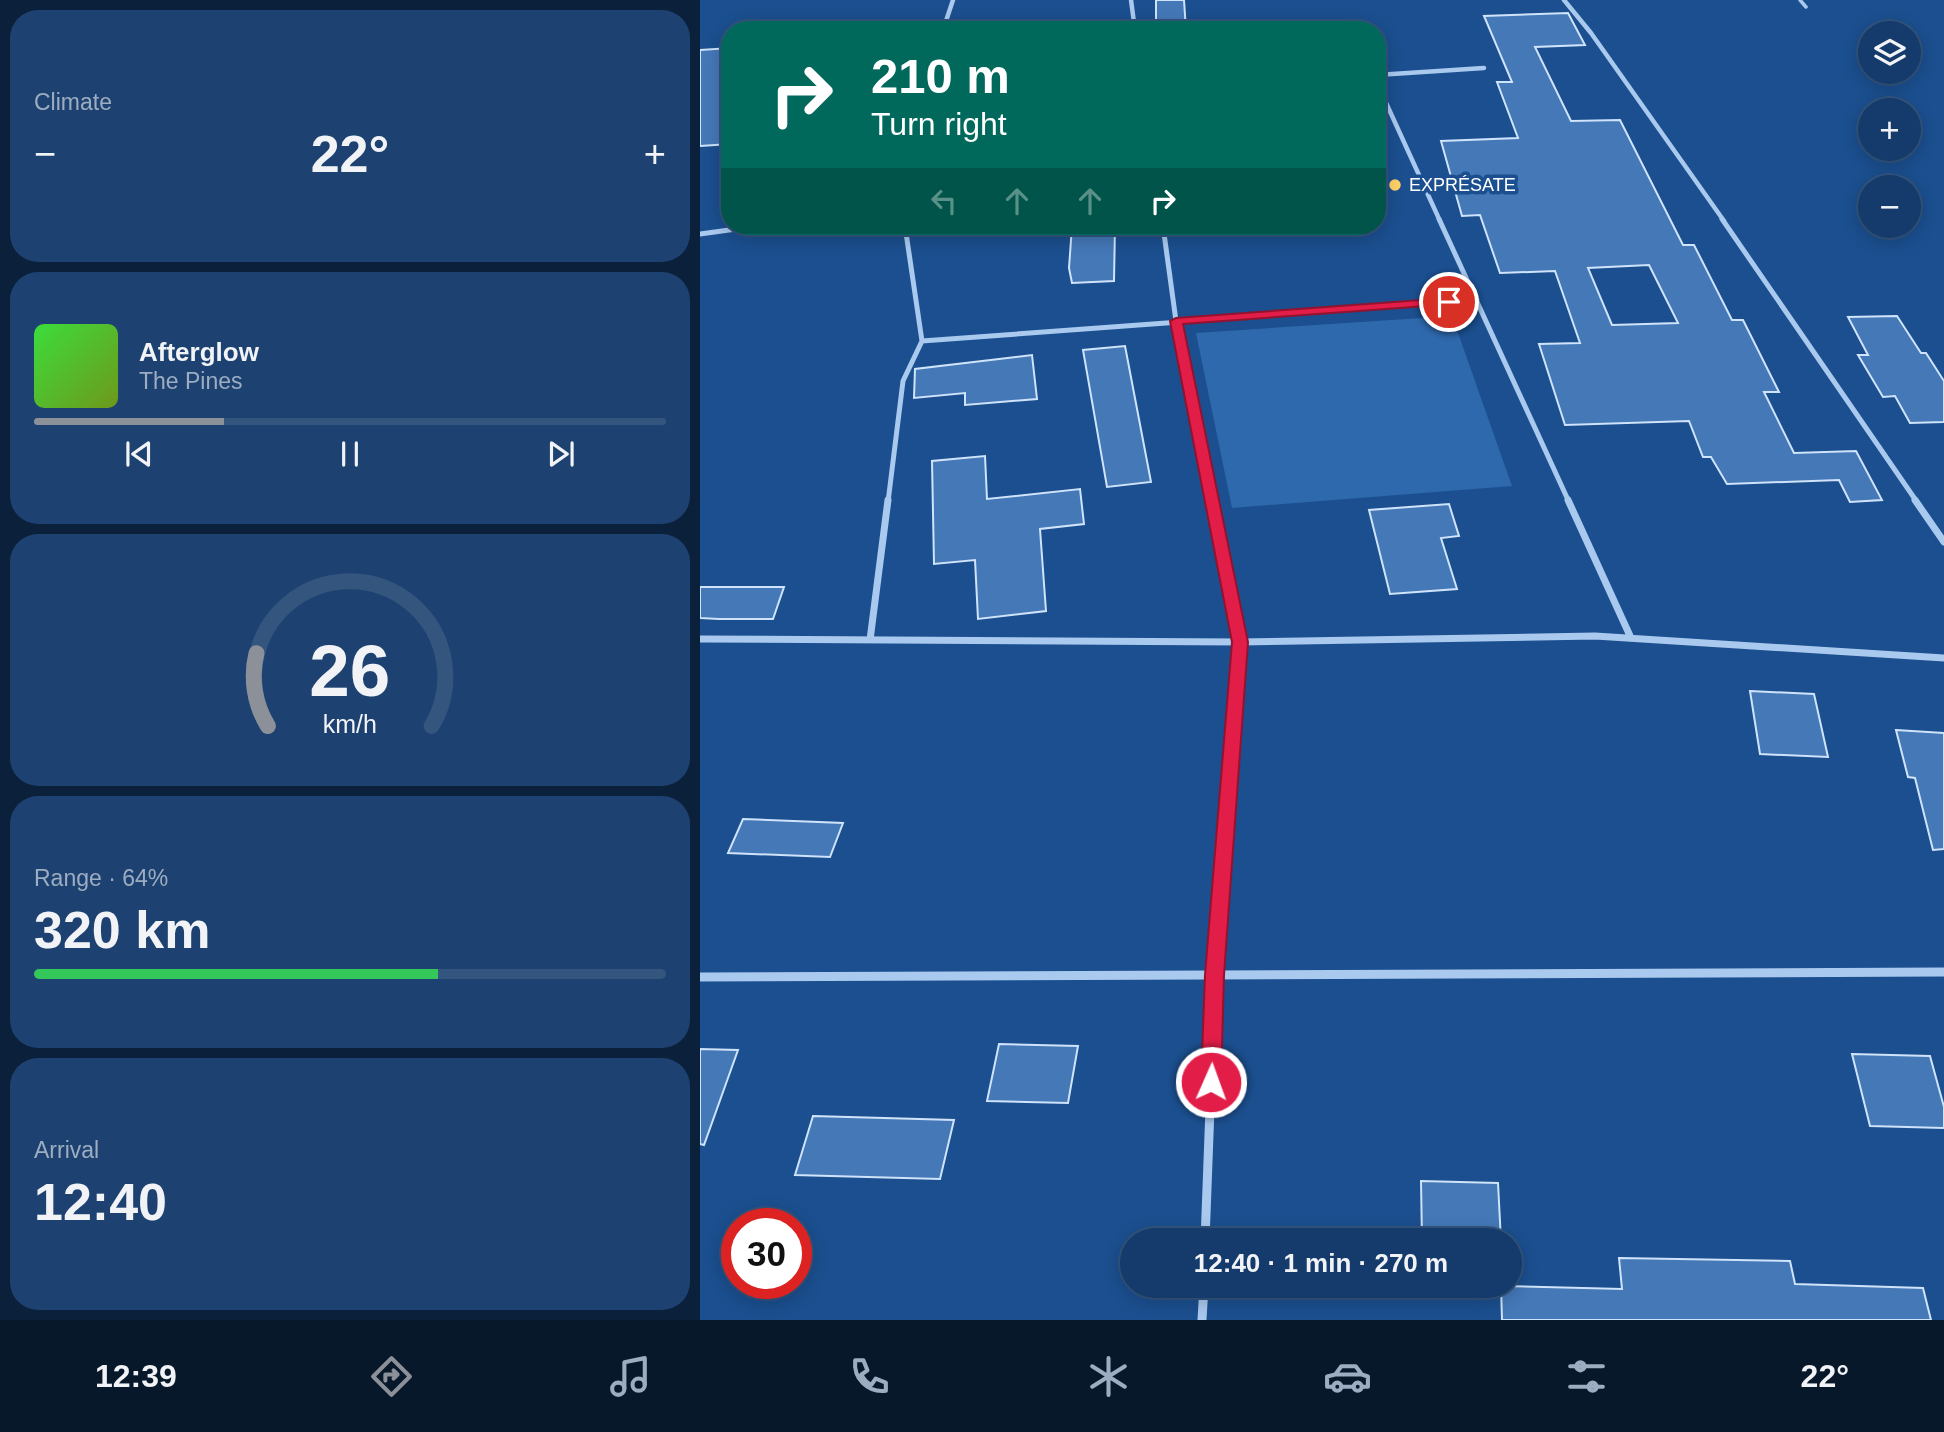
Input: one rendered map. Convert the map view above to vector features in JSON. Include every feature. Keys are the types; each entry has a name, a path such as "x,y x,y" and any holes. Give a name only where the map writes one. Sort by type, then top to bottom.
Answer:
{"street":[{"path":"946,21 953,0"},
{"path":"1131,0 1134,21"},
{"path":"1564,0 1591,33 1774,291 1944,542"},
{"path":"1386,74 1484,68"},
{"path":"1386,103 1631,638"},
{"path":"700,234 721,231"},
{"path":"870,640 902,381 922,341 906,235"},
{"path":"1164,235 1176,321 1240,642 1215,975 1205,1228"},
{"path":"922,341 1477,300"},
{"path":"700,639 1240,642 1595,636 1944,657"},
{"path":"700,977 1944,972"},
{"path":"1202,1320 1203,1298"}],"lane":[{"path":"1801,0 1806,8"}],"shaded area":[{"path":"1452,316 1512,486 1232,508 1196,333"}],"building":[{"path":"1156,0 1184,0 1185,21 1156,21"},
{"path":"1568,13 1585,45 1535,47 1571,121 1620,120 1683,245 1694,245 1732,320 1743,320 1779,392 1764,392 1794,453 1856,451 1882,500 1850,502 1839,480 1727,484 1711,457 1703,457 1689,421 1565,425 1539,344 1580,343 1555,271 1500,273 1480,215 1462,216 1441,141 1518,138 1497,82 1512,82 1484,16","holes":["1649,265 1678,323 1612,325 1588,268"]},
{"path":"721,49 721,145 700,146 700,50"},
{"path":"1071,235 1115,235 1114,281 1072,283 1069,268"},
{"path":"1897,316 1921,353 1926,353 1944,381 1944,422 1910,423 1895,396 1883,397 1858,355 1868,355 1848,317"},
{"path":"1125,346 1151,482 1107,487 1083,350"},
{"path":"1032,355 1037,399 965,405 965,393 914,398 915,369"},
{"path":"985,456 987,499 1080,489 1084,524 1040,529 1046,611 978,619 975,560 934,564 932,461"},
{"path":"1449,504 1459,536 1441,538 1457,589 1390,594 1369,510"},
{"path":"700,587 784,587 773,619 719,619 700,618"},
{"path":"1750,691 1814,694 1828,757 1760,754"},
{"path":"1896,730 1944,733 1944,849 1933,850 1915,778 1908,777"},
{"path":"743,819 843,823 830,857 728,853"},
{"path":"999,1044 1078,1046 1068,1103 987,1101"},
{"path":"700,1049 738,1050 704,1145 700,1144"},
{"path":"1852,1054 1930,1056 1944,1107 1944,1128 1870,1126"},
{"path":"813,1116 954,1120 940,1179 795,1175"},
{"path":"1421,1181 1498,1183 1500,1228 1422,1228"},
{"path":"1619,1258 1790,1261 1795,1284 1923,1288 1931,1320 1502,1320 1501,1298 1522,1298 1522,1287 1622,1289"}],"place":[{"name":"EXPRÉSATE","path":"1395,185"}],"route":[{"path":"1211,1082 1215,975 1240,642 1176,321 1449,302"}]}
